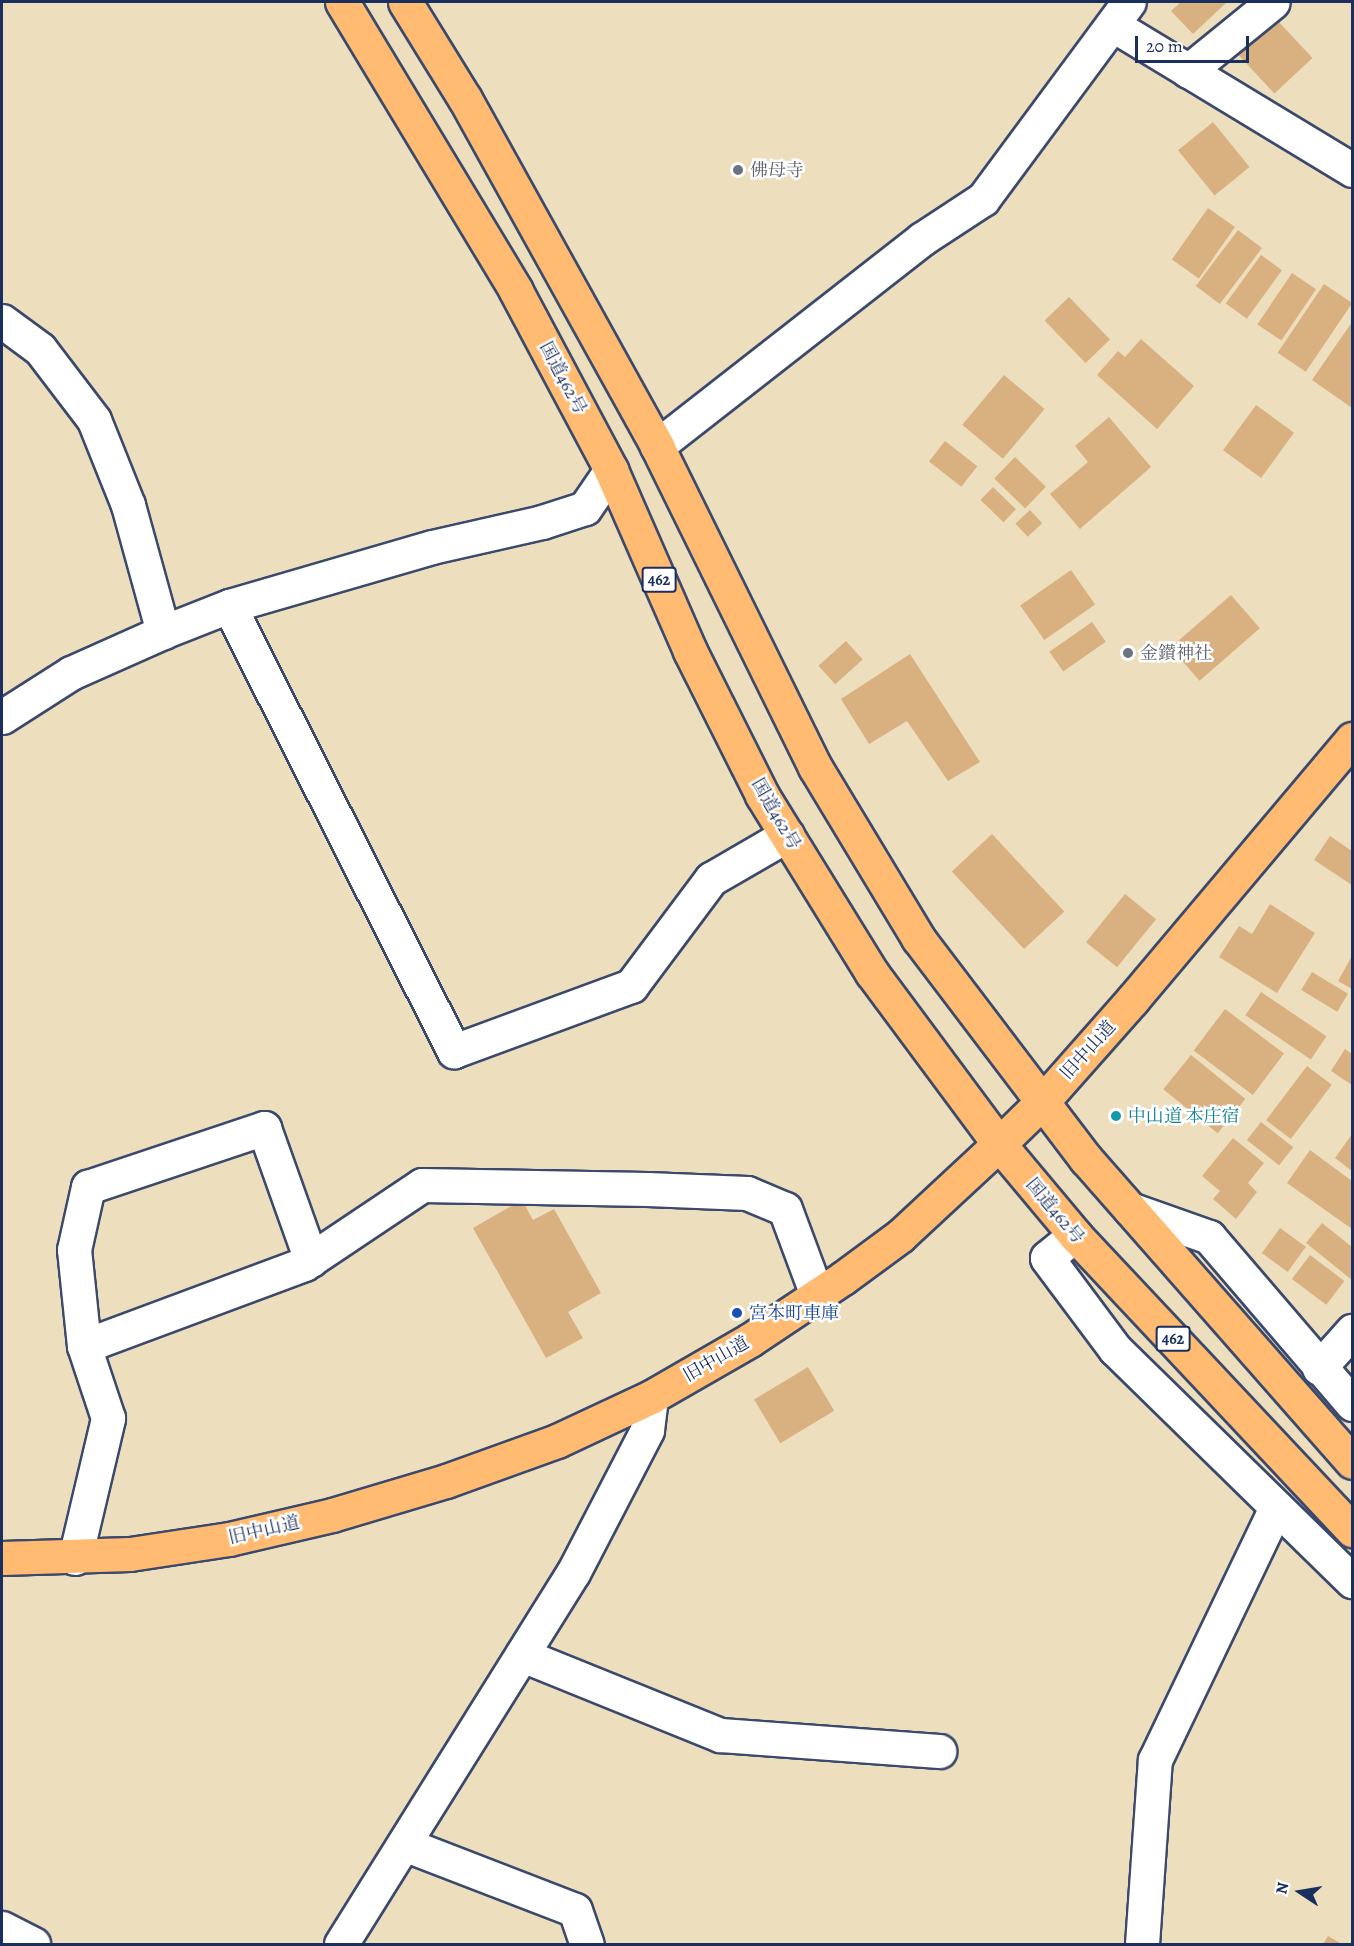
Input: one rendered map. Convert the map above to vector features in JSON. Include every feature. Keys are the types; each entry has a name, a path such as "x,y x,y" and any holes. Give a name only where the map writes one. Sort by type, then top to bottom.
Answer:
{"main road":[{"name":"国道462号","path":"342,2 516,291 611,470 690,651 762,795 872,973 999,1144 1075,1235 1353,1530"},
{"path":"405,2 471,109 657,446 815,767 918,938 1042,1102 1130,1209 1353,1462"},
{"name":"旧中山道","path":"2,1558 75,1558 130,1554 229,1539 332,1515 446,1481 557,1441 651,1397 750,1340 900,1236 1042,1102 1133,999 1353,739"}],"street":[{"path":"1188,71 1273,2"},
{"path":"657,446 922,239 983,199 1121,13 1188,71 1353,170"},
{"path":"2,321 40,349 94,420 128,505 163,632"},
{"path":"2,717 71,673 163,632 229,606 432,546 565,516 585,508 611,470"},
{"path":"229,606 454,1051 631,986 711,879 787,835"},
{"path":"75,1558 108,1418 84,1346 74,1250 88,1187 264,1128 311,1260"},
{"path":"84,1346 311,1260 422,1185 747,1193 785,1209 817,1295"},
{"path":"1130,1209 1209,1237 1319,1368 1353,1404"},
{"path":"1075,1235 1047,1258 1115,1349 1353,1581"},
{"path":"1319,1368 1353,1331"},
{"path":"341,1944 573,1573 647,1430 651,1397"},
{"path":"1142,1944 1155,1760 1276,1508"},
{"path":"522,1655 720,1735 939,1751"},
{"path":"404,1844 575,1910 587,1944"},
{"path":"2,1928 33,1944"}],"building":[{"path":"1181,2 1227,2 1193,34 1171,11"},
{"path":"1277,20 1312,58 1274,93 1239,55"},
{"path":"1213,122 1250,167 1215,195 1178,150"},
{"path":"1208,208 1235,227 1199,279 1172,260"},
{"path":"1238,230 1262,248 1220,304 1196,286"},
{"path":"1261,255 1282,270 1247,319 1226,304"},
{"path":"1292,273 1316,289 1281,341 1257,324"},
{"path":"1324,284 1352,303 1306,372 1278,353"},
{"path":"1069,297 1110,339 1086,363 1045,321"},
{"path":"1352,322 1352,408 1312,380"},
{"path":"1141,339 1194,386 1157,429 1097,375 1118,351 1125,357"},
{"path":"1004,375 1045,409 1003,459 962,425"},
{"path":"1256,405 1294,433 1261,478 1223,450"},
{"path":"1109,417 1151,467 1080,529 1050,494 1088,462 1075,446"},
{"path":"945,441 977,466 961,487 929,461"},
{"path":"1015,457 1046,487 1025,508 994,479"},
{"path":"993,487 1016,509 1004,522 980,500"},
{"path":"1030,510 1042,523 1028,537 1015,524"},
{"path":"1071,570 1095,604 1044,640 1020,606"},
{"path":"1231,595 1260,628 1199,681 1171,647"},
{"path":"1092,622 1106,642 1063,671 1049,652"},
{"path":"846,641 863,660 835,684 819,666"},
{"path":"910,654 980,762 948,781 907,721 869,744 841,699"},
{"path":"992,834 1064,912 1024,949 952,872"},
{"path":"1330,836 1352,851 1352,885 1314,860"},
{"path":"1125,894 1156,919 1117,967 1086,942"},
{"path":"1270,904 1315,933 1277,993 1219,957 1239,926 1252,934"},
{"path":"1352,956 1352,989 1338,981"},
{"path":"1312,972 1348,994 1337,1012 1301,990"},
{"path":"1261,992 1326,1036 1311,1059 1245,1015"},
{"path":"1225,1009 1284,1054 1253,1095 1194,1051"},
{"path":"1345,1049 1352,1054 1352,1085 1331,1071"},
{"path":"1191,1055 1245,1099 1218,1133 1163,1089"},
{"path":"1307,1066 1332,1085 1291,1139 1266,1120"},
{"path":"1261,1122 1293,1147 1279,1165 1247,1140"},
{"path":"1352,1134 1352,1171 1335,1158"},
{"path":"1233,1138 1264,1163 1248,1183 1257,1192 1236,1219 1213,1199 1220,1191 1202,1176"},
{"path":"1310,1150 1352,1181 1352,1229 1287,1183"},
{"path":"522,1200 533,1220 554,1209 601,1293 568,1312 583,1338 546,1358 473,1228"},
{"path":"1322,1223 1352,1247 1352,1280 1306,1243"},
{"path":"1280,1228 1306,1247 1288,1272 1262,1253"},
{"path":"1310,1255 1344,1281 1326,1305 1292,1279"},
{"path":"808,1367 834,1411 780,1443 754,1399"},
{"path":"1328,1936 1342,1944 1323,1944"}],"place":[{"name":"佛母寺","path":"738,170"},
{"name":"金鑚神社","path":"1128,653"},
{"name":"中山道 本庄宿","path":"1116,1116"},
{"name":"宮本町車庫","path":"737,1313"}]}
